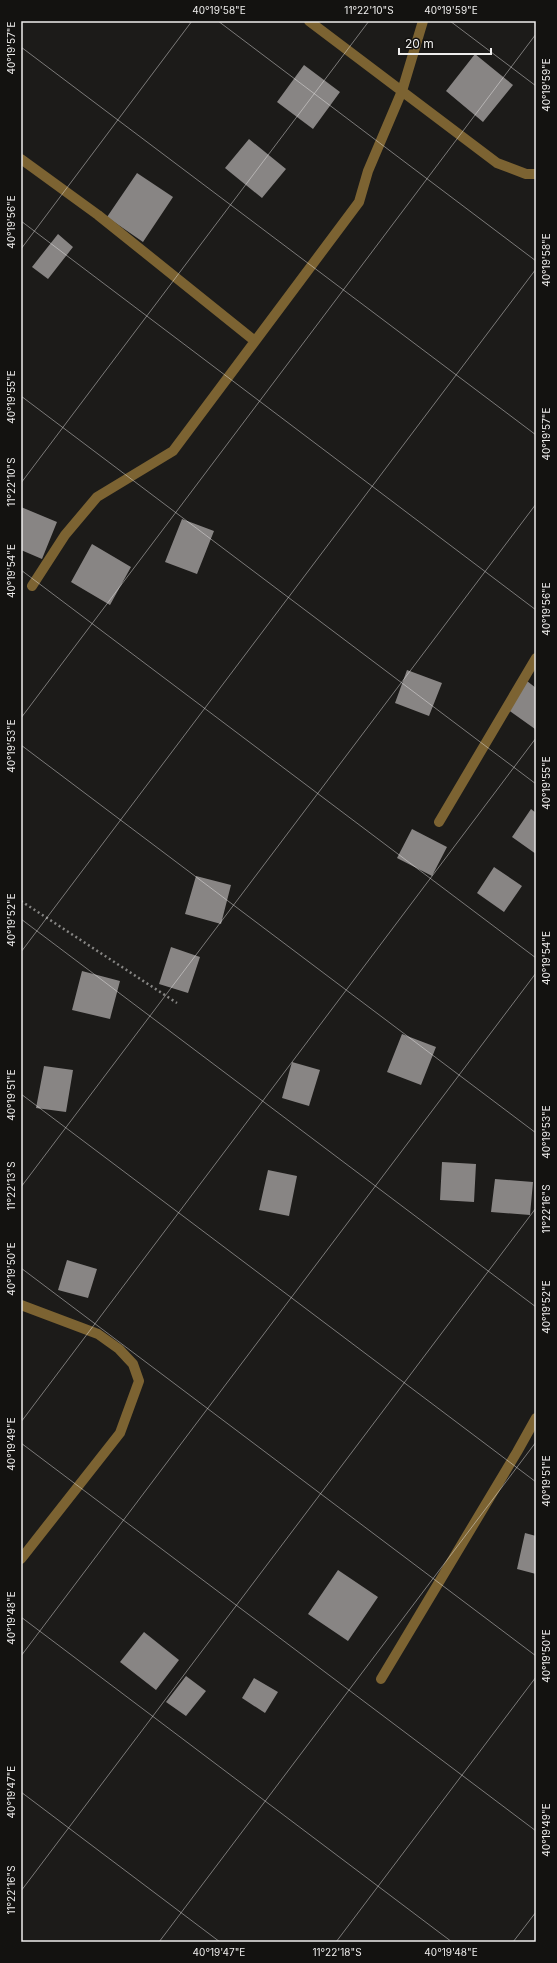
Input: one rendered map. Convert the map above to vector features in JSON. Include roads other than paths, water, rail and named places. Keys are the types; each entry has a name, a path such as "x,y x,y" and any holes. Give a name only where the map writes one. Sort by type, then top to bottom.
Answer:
{"street":[{"path":"309,21 496,164 526,174 536,174"},
{"path":"32,586 65,535 97,497 173,451 359,202 368,170 402,91 423,21"},
{"path":"21,159 98,215 255,341"},
{"path":"439,822 536,658"},
{"path":"21,1305 98,1334 119,1349 134,1364 139,1381 120,1433 21,1559"},
{"path":"381,1679 536,1418"}]}
